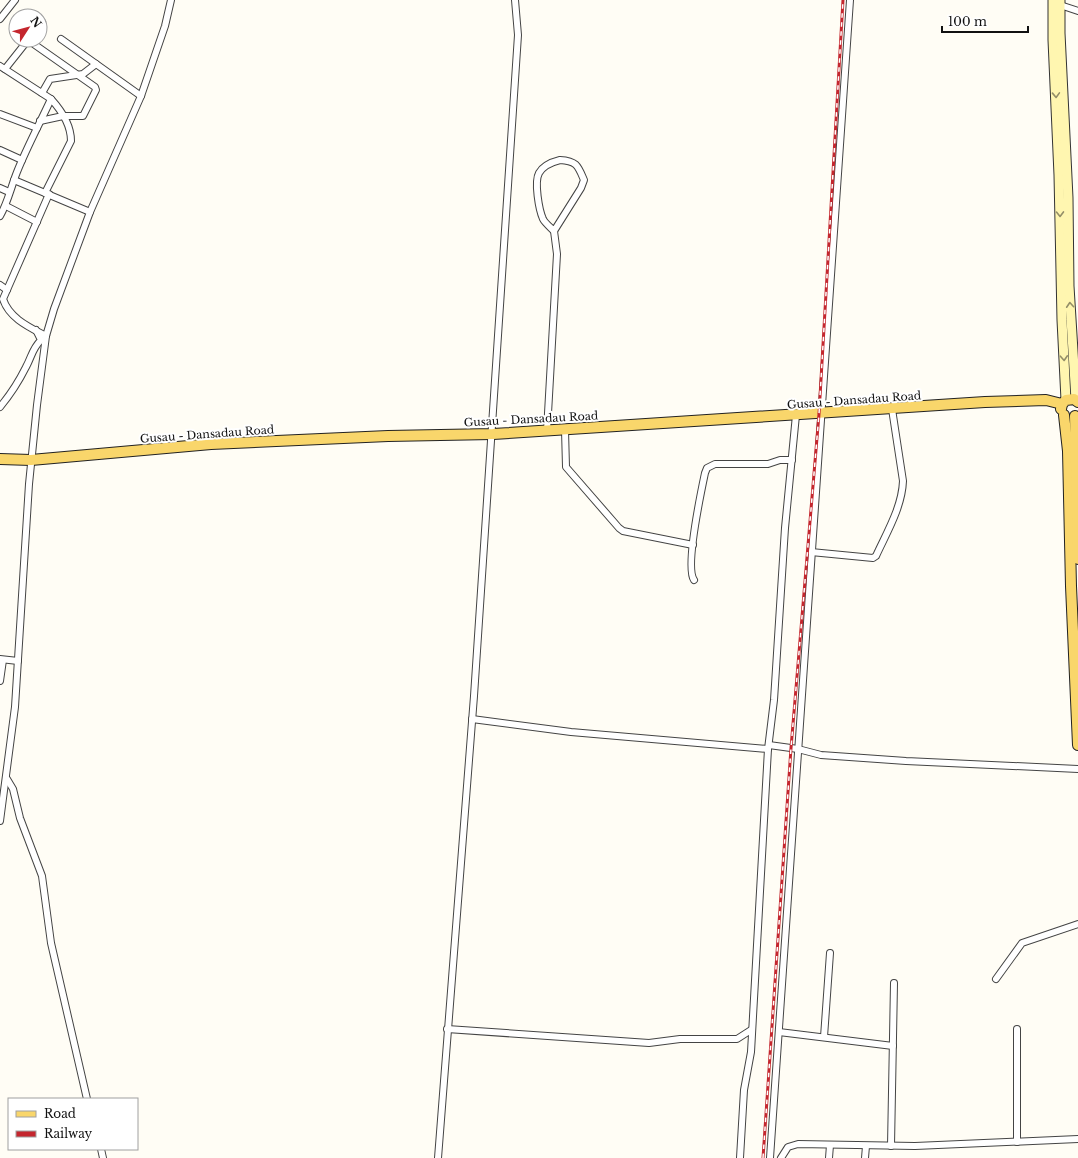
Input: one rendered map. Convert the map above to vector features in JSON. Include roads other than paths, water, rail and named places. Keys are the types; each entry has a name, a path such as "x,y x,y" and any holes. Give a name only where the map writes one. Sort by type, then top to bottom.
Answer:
{"main road":[{"path":"1058,2 1062,150 1069,286 1070,402 1061,410 1064,415 1068,439 1071,586 1078,745"},
{"name":"Gusau - Dansadau Road","path":"0,459 31,460 211,444 565,430 796,416 985,402 1046,400 1070,402"},
{"path":"1064,415 1070,417 1077,415 1078,559"}],"street":[{"path":"0,19 14,0"},
{"path":"0,821 16,707 31,460 46,336 90,212 141,96 166,26 171,0"},
{"path":"438,1158 493,434 518,35 515,0"},
{"path":"770,1158 850,0"},
{"path":"1058,2 1078,10"},
{"path":"61,38 141,96"},
{"path":"20,48 2,67 51,99 64,116 71,136 71,141 3,298 6,308 22,323 46,336"},
{"path":"39,48 95,87 96,93 84,115 64,116 40,121"},
{"path":"42,93 50,79 88,72 96,64"},
{"path":"0,216 6,206 9,192 22,160 51,99"},
{"path":"0,114 37,128"},
{"path":"0,150 22,160"},
{"path":"547,431 557,241 554,231 543,220 539,206 537,178 542,169 552,162 570,160 578,166 584,180 581,188 554,231"},
{"path":"14,180 90,212"},
{"path":"0,188 9,192"},
{"path":"6,206 37,222"},
{"path":"0,285 7,290"},
{"path":"0,406 19,379 33,348 41,340 36,330"},
{"path":"811,552 872,558 876,556 899,504 902,491 903,481 892,409"},
{"path":"740,1158 744,1090 750,1056 769,747 796,416"},
{"path":"565,430 566,467 619,528 623,531 693,545"},
{"path":"694,580 691,576 690,569 703,480 707,468 715,464 768,464 780,460 792,460"},
{"path":"0,681 2,659 18,661"},
{"path":"472,719 571,732 798,748 821,755 906,761 1078,769"},
{"path":"7,779 13,789 20,818 42,876 51,943 87,1098"},
{"path":"996,979 1022,943 1078,924"},
{"path":"824,1037 830,953"},
{"path":"891,1146 894,983"},
{"path":"447,1029 649,1043 680,1039 737,1039 751,1030"},
{"path":"1017,1029 1017,1142"},
{"path":"779,1032 893,1046"},
{"path":"781,1158 788,1147 798,1144 891,1146 1078,1139"},
{"path":"829,1158 830,1145"},
{"path":"865,1158 866,1146"}],"railway":[{"path":"763,1158 791,748 819,414 843,0"}]}
